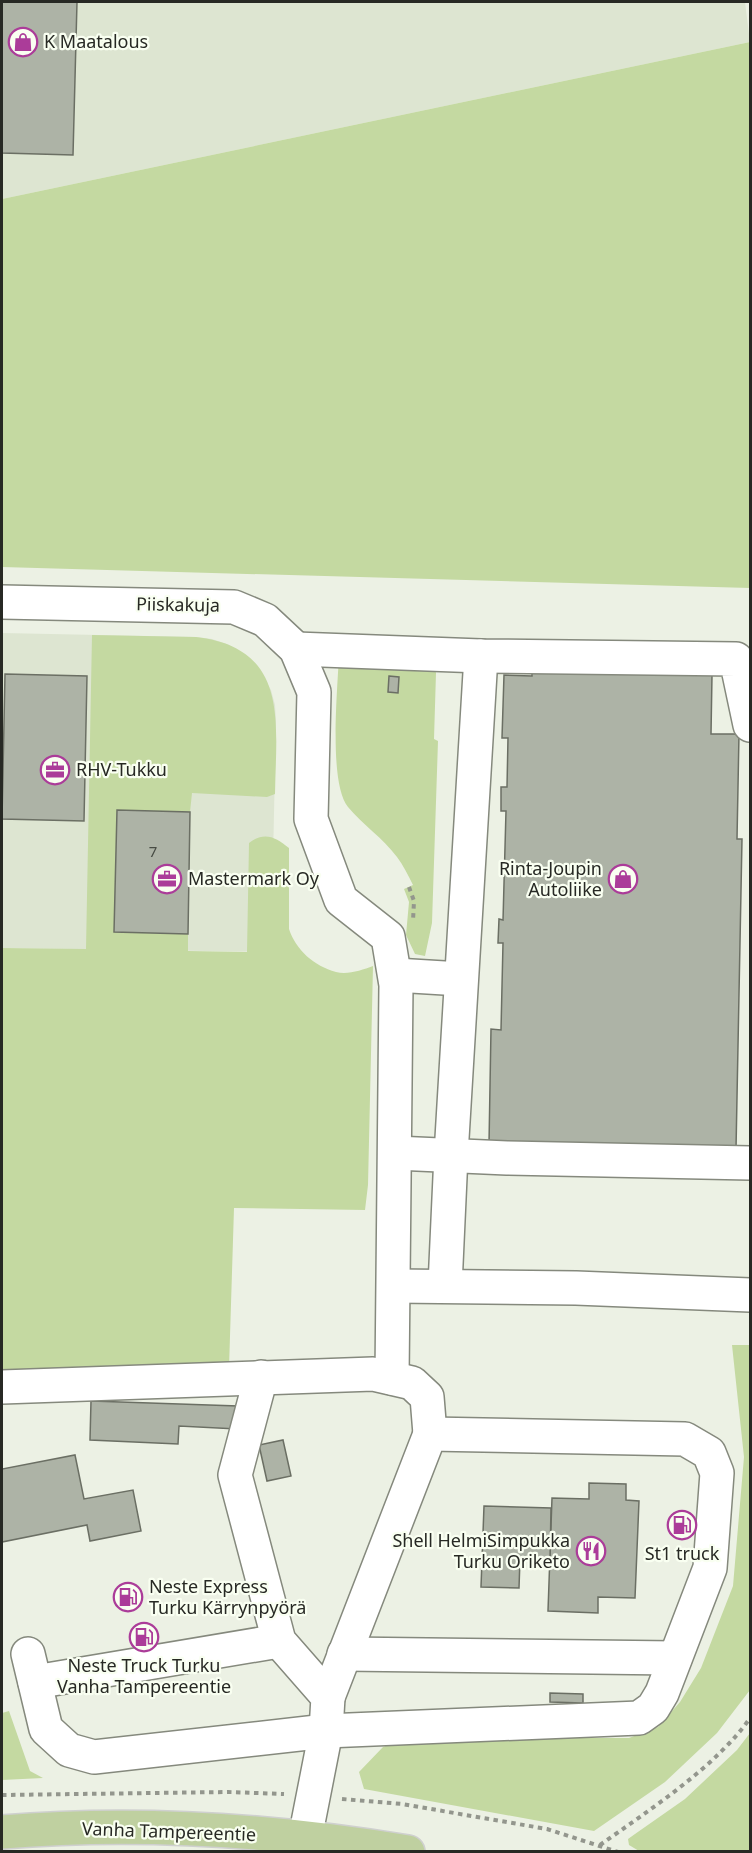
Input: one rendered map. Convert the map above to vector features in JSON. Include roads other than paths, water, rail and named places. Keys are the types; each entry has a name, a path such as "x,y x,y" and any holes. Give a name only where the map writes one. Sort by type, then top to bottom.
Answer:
{"main road":[{"name":"Vanha Tampereentie","path":"2,1832 115,1828 230,1831 304,1847 408,1851"}],"street":[{"name":"Piiskakuja","path":"2,602 234,607 266,620 296,649 314,692 311,819 341,900 388,937 394,975"},
{"path":"296,649 481,656 736,659 750,725"},
{"path":"445,1286 481,656"},
{"path":"392,1378 396,985 394,975 461,980"},
{"path":"395,1154 750,1163"},
{"path":"394,1286 576,1288 750,1295"},
{"path":"2,1387 374,1374 412,1383 427,1396 430,1434 328,1696 326,1731 304,1847"},
{"path":"261,1377 235,1475 279,1641 328,1696"},
{"path":"279,1641 31,1668 46,1730 69,1750 94,1757 326,1731 639,1718 654,1708 710,1568 717,1473 709,1453 685,1439 430,1434"},
{"path":"344,1654 675,1658"}],"place":[{"name":"K Maatalous","path":"23,42"},
{"name":"RHV-Tukku","path":"55,770"},
{"name":"Mastermark Oy","path":"167,879"},
{"name":"Rinta-Joupin Autoliike","path":"623,879"},
{"name":"St1 truck","path":"682,1525"},
{"name":"Shell HelmiSimpukka Turku Oriketo","path":"591,1551"},
{"name":"Neste Express Turku Kärrynpyörä","path":"128,1597"},
{"name":"Neste Truck Turku Vanha Tampereentie","path":"144,1637"}]}
